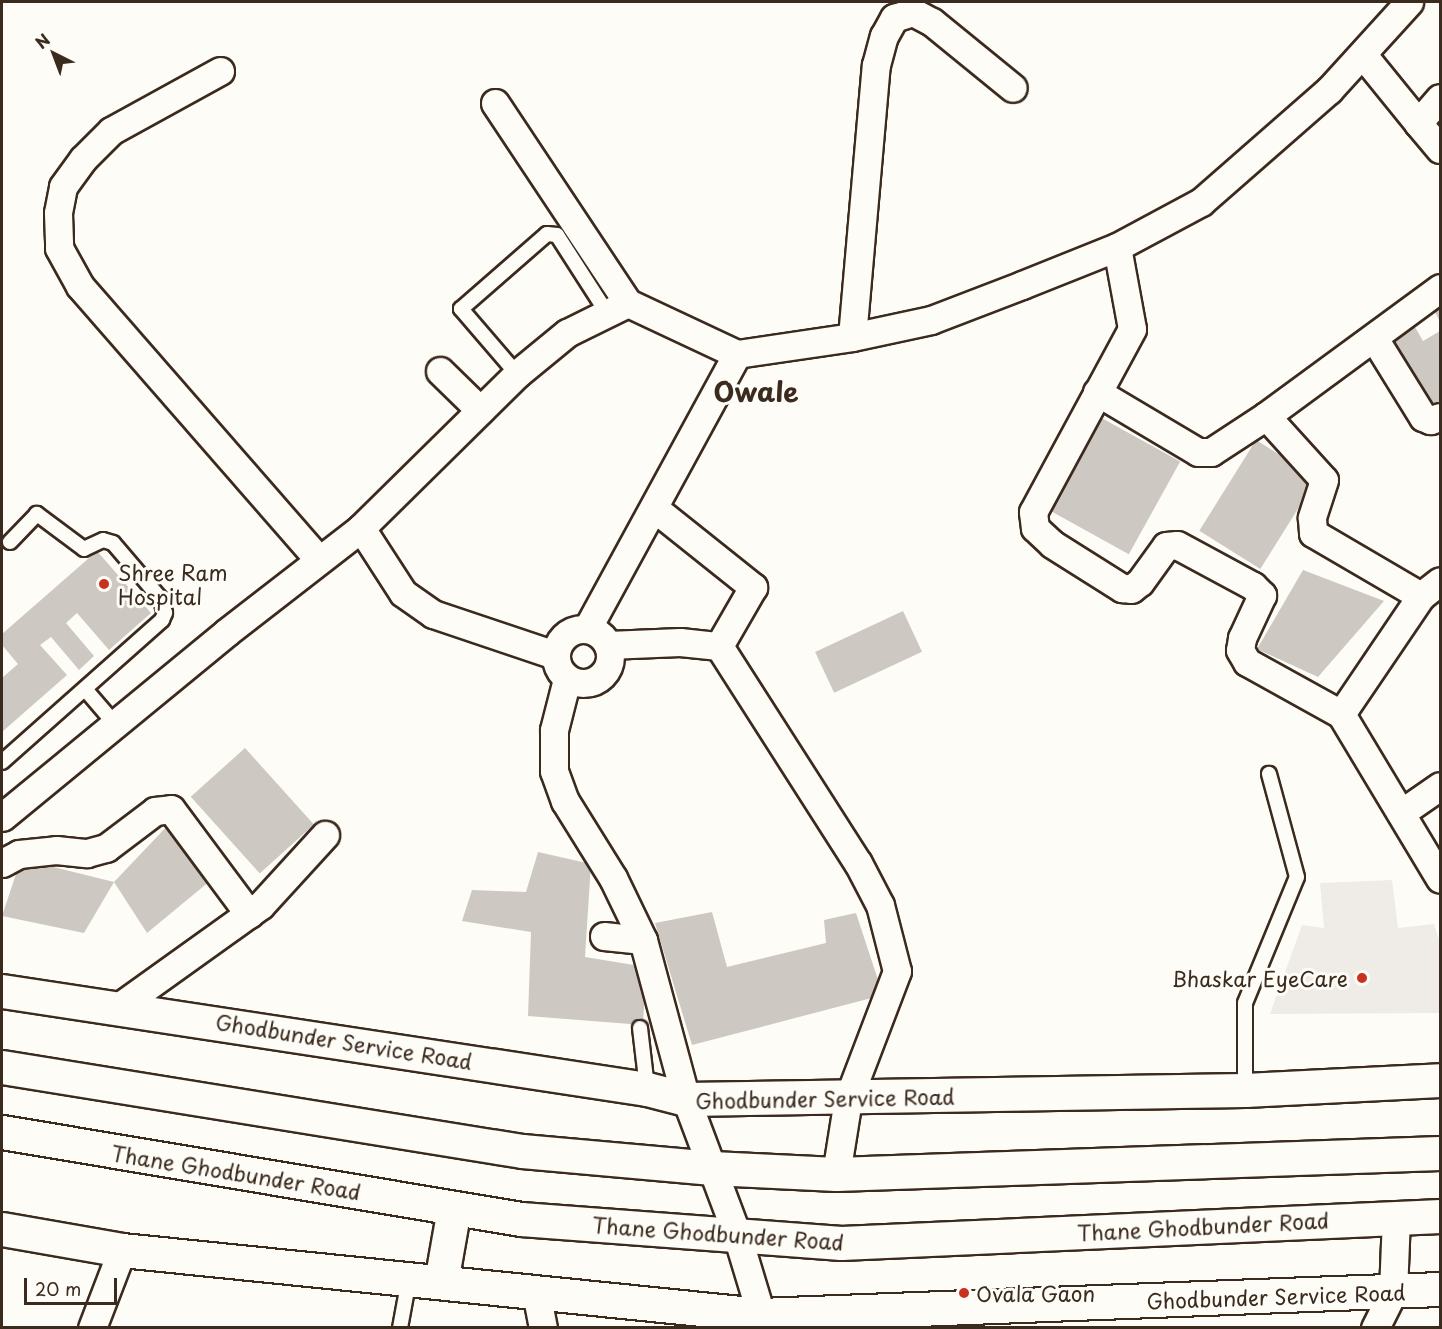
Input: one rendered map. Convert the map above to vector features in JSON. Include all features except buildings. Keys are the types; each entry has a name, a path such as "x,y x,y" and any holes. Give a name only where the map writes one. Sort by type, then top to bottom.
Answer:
{"main road":[{"name":"Ghodbunder Service Road","path":"2,991 120,1006 647,1089 686,1099 848,1099 1245,1090 1440,1080"},
{"path":"2,1067 522,1151 712,1168 836,1174 1440,1153"},
{"name":"Thane Ghodbunder Road","path":"2,1132 521,1219 841,1243 1440,1216"},
{"path":"441,1282 454,1208"},
{"name":"Ghodbunder Service Road","path":"2,1229 122,1250 536,1292 762,1321 1440,1289"}],"street":[{"path":"495,103 618,308 737,354 852,338 932,320 1117,247 1201,202 1363,55 1409,2"},
{"path":"852,338 876,65 884,36 894,18 914,12 932,22 1013,88"},
{"path":"1363,55 1440,149"},
{"path":"220,71 111,131 83,159 63,187 58,213 59,248 80,286 318,559"},
{"path":"1418,123 1440,98"},
{"path":"1117,247 1132,329 1033,512 1035,528 1052,544 1122,588 1131,589 1140,582 1157,554 1166,546 1177,545 1253,586 1262,595 1242,638 1240,650 1247,662 1341,714 1440,879"},
{"path":"1096,392 1198,452 1212,452 1266,416 1440,288"},
{"path":"2,817 318,559 361,528 517,374 567,333 618,308"},
{"path":"1374,338 1423,417 1430,420 1440,417"},
{"path":"587,629 737,354"},
{"path":"440,371 480,410"},
{"path":"1266,416 1324,480 1312,518 1313,533 1430,588 1341,714"},
{"path":"654,508 753,587 719,646"},
{"path":"361,528 403,593 432,614 555,655 567,679 554,730 554,771 565,801 613,878 643,940 686,1099 737,1235 762,1321"},
{"path":"555,655 569,632 587,629 603,637 608,645 610,663 600,678 584,684 567,679"},
{"path":"608,645 680,642 719,646"},
{"path":"719,646 858,863 885,924 897,971 848,1099 836,1174"},
{"path":"1401,813 1440,786"},
{"path":"2,863 19,854 56,850 87,853 106,848 155,811 171,809 249,914"},
{"path":"120,1006 249,914 325,835"},
{"path":"604,936 643,940"},
{"path":"1375,1328 1393,1292 1396,1218"},
{"path":"92,1328 122,1250"},
{"path":"536,1292 543,1328"}],"lane":[{"path":"517,374 461,309 547,234 557,235 618,308"},
{"path":"2,762 162,620 160,598 113,543 103,540 84,549 37,514 10,542"},
{"path":"85,689 115,724"},
{"path":"1245,1090 1245,1003 1297,877 1269,774"},
{"path":"640,1028 647,1089"},
{"path":"400,1328 409,1279"}],"shaded area":[{"name":"Bhaskar EyeCare","path":"1392,880 1398,928 1434,924 1440,943 1440,1013 1270,1014 1302,925 1324,928 1320,883"}],"place":[{"name":"Shree Ram Hospital","path":"104,584"},
{"name":"Bhaskar EyeCare","path":"1362,978"},
{"name":"Ovala Gaon","path":"964,1293"}],"district":[{"name":"Owale","path":"756,391"}]}
